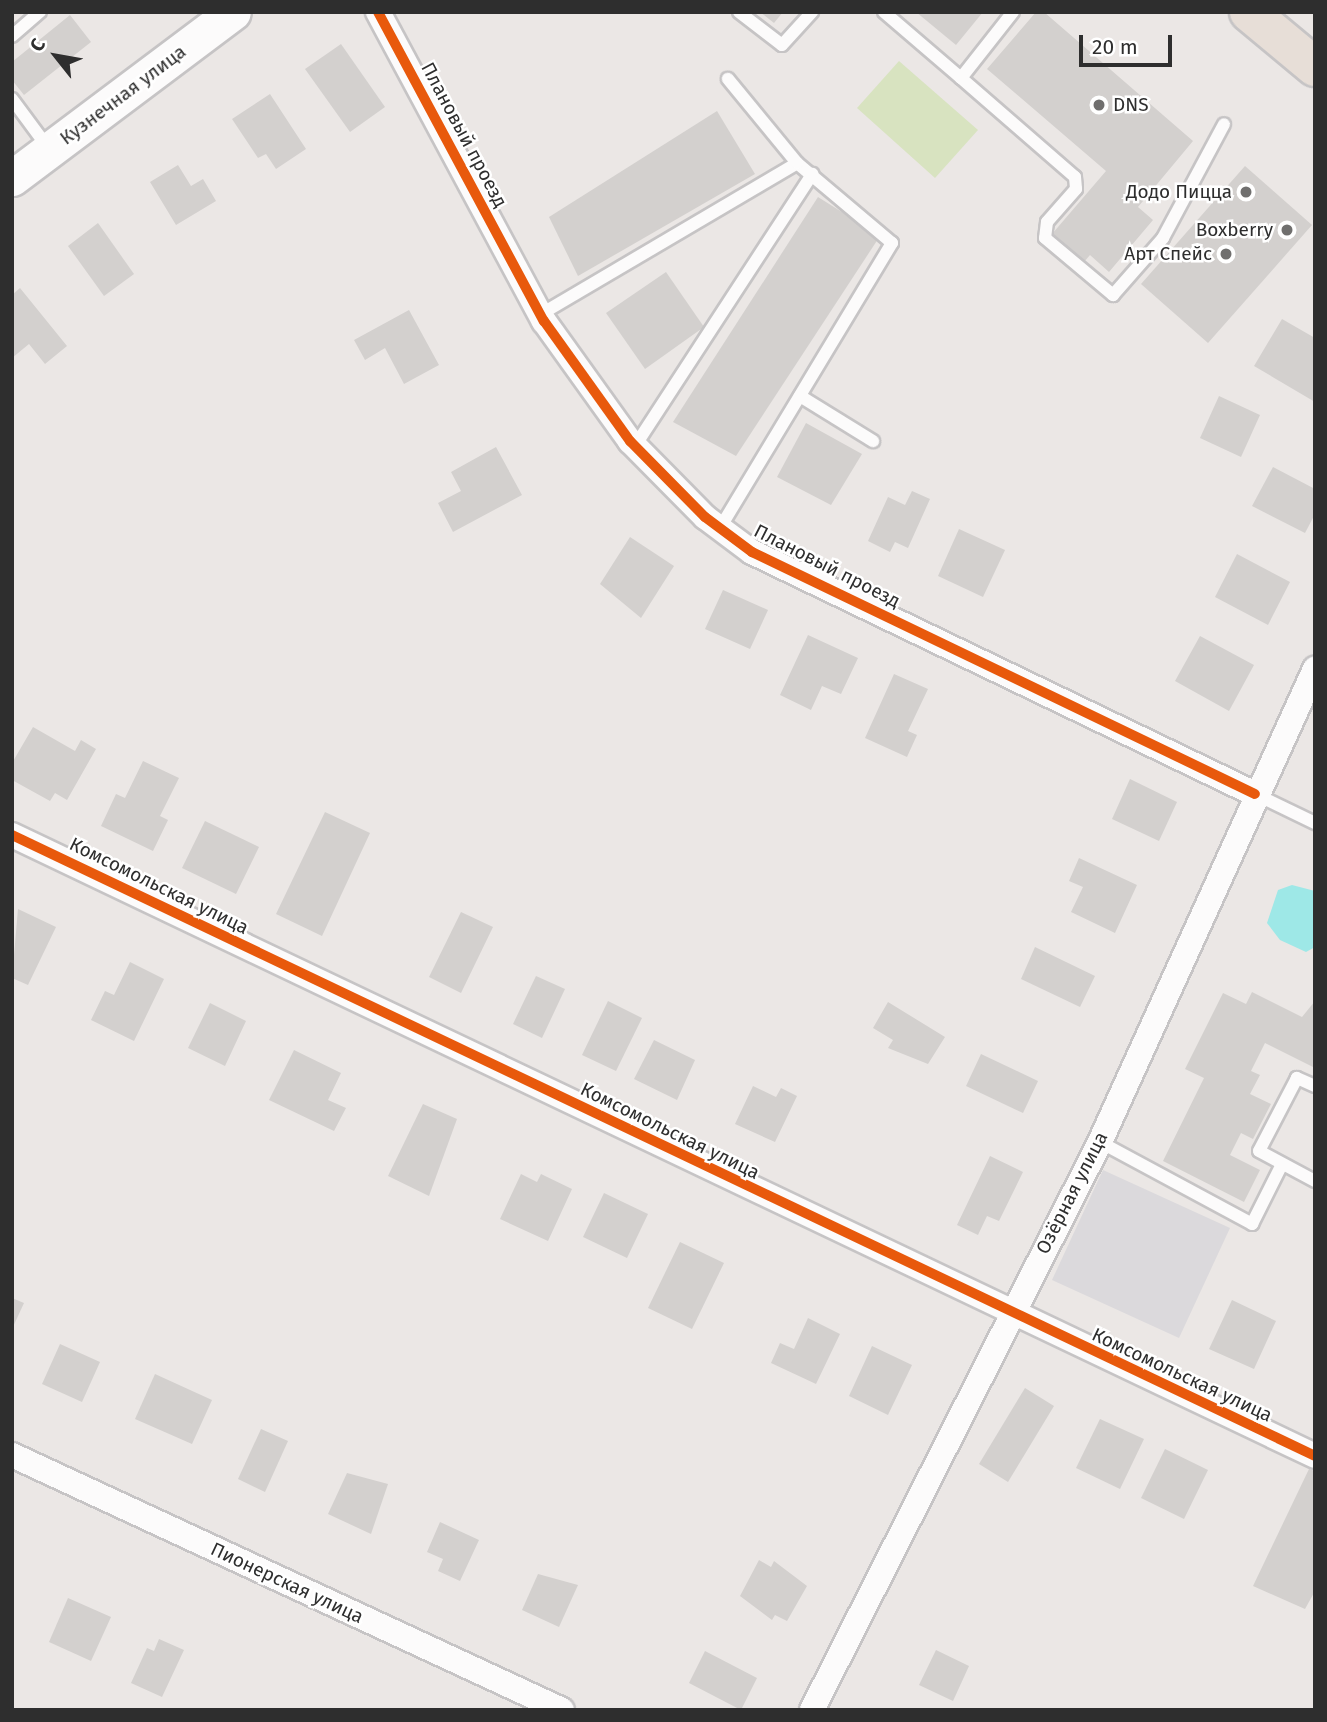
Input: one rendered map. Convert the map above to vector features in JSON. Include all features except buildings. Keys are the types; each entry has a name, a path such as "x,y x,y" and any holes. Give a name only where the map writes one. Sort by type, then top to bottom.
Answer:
{"main road":[{"path":"1249,12 1315,68"}],"street":[{"name":"Кузнечная улица","path":"12,178 233,12"},
{"name":"Плановый проезд","path":"378,12 541,314 635,446 720,528 752,552 1255,794"},
{"name":"Озёрная улица","path":"812,1710 1010,1313 1100,1142 1255,794 1315,669"},
{"name":"Комсомольская улица","path":"12,835 1010,1313 1315,1456"},
{"name":"Пионерская улица","path":"12,1455 562,1710"}],"lane":[{"path":"12,36 40,12"},
{"path":"739,12 782,45 812,12"},
{"path":"884,12 1075,177 1076,189 1046,222 1045,238 1113,295 1163,238 1224,124"},
{"path":"961,78 1013,12"},
{"path":"720,528 892,243 797,163 728,79"},
{"path":"12,99 50,150"},
{"path":"541,314 797,163"},
{"path":"635,446 813,174"},
{"path":"800,397 873,441"},
{"path":"1255,794 1315,823"},
{"path":"1315,1086 1297,1078 1259,1151 1315,1181"},
{"path":"1100,1142 1252,1224 1282,1164"}],"shaded area":[{"path":"1103,1170 1230,1228 1179,1338 1052,1280"}],"green space":[{"path":"899,61 978,130 935,178 857,108"}],"water":[{"path":"1292,885 1315,891 1315,947 1306,952 1280,940 1267,923 1278,890"}],"cycle path":[{"path":"378,12 544,321 630,441 705,517 752,552 1255,794"},
{"path":"12,835 1315,1456"}],"place":[{"name":"DNS","path":"1099,105"},
{"name":"Додо Пицца","path":"1246,192"},
{"name":"Boxberry","path":"1287,230"},
{"name":"Арт Спейс","path":"1226,254"}]}
